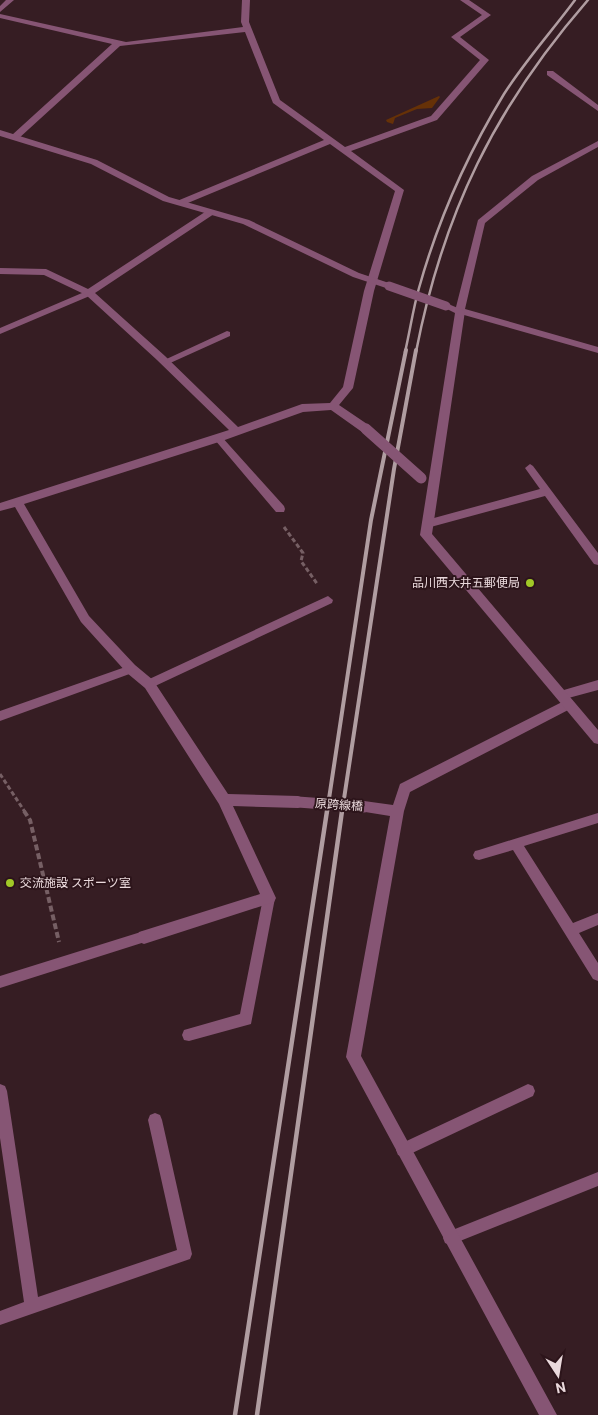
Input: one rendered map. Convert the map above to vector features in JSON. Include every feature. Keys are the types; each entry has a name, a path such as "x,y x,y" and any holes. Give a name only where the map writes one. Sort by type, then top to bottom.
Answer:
{"street":[{"path":"0,10 10,0"},
{"path":"246,0 245,22 276,101 400,190 372,280 348,388 333,406"},
{"path":"344,150 434,118 485,60 454,37 487,15 464,0"},
{"path":"0,16 126,44 248,30"},
{"path":"15,137 118,42"},
{"path":"0,133 94,162 166,199 246,222 356,275 460,311 598,350"},
{"path":"180,203 331,140"},
{"path":"598,144 535,178 481,222 460,311 426,535 598,739"},
{"path":"89,293 211,212"},
{"path":"0,271 46,272 89,293 165,362 185,385 236,431"},
{"path":"0,507 218,438 302,408 333,406 366,429 433,488"},
{"path":"16,501 85,619 131,668 149,684 224,800 269,898 144,937"},
{"path":"548,1415 353,1057 397,811 405,788 565,699"},
{"name":"原跨線橋","path":"224,800 298,802 397,811"}],"lane":[{"path":"550,73 598,109"},
{"path":"0,331 89,293"},
{"path":"165,362 227,334"},
{"path":"218,438 280,509"},
{"path":"530,468 598,561"},
{"path":"427,524 548,491"},
{"path":"149,684 328,600"},
{"path":"0,716 131,668"},
{"path":"565,699 598,685"},
{"path":"480,855 598,818"},
{"path":"516,844 598,975"},
{"path":"189,1035 246,1019 269,898"},
{"path":"570,930 598,919"},
{"path":"0,982 144,937"},
{"path":"0,1091 32,1306"},
{"path":"403,1150 528,1091"},
{"path":"0,1318 185,1254 155,1120"},
{"path":"450,1238 598,1179"}],"path":[{"path":"280,509 278,518 303,553 301,561 328,600"},
{"path":"0,774 30,820 64,962"}],"shaded area":[{"path":"439,96 432,108 417,109 395,118 393,124 386,120"}],"railway":[{"path":"405,352 417,296 435,238 466,164 504,94 575,0"},
{"path":"416,352 427,301 441,253 477,164 500,122 526,81 555,40 588,0"},
{"path":"327,812 371,520 406,350"},
{"path":"342,812 394,469 416,350"},
{"path":"235,1415 327,811"},
{"path":"257,1415 342,811"}],"place":[{"name":"品川西大井五郵便局","path":"530,583"},
{"name":"交流施設 スポーツ室","path":"10,883"}]}
